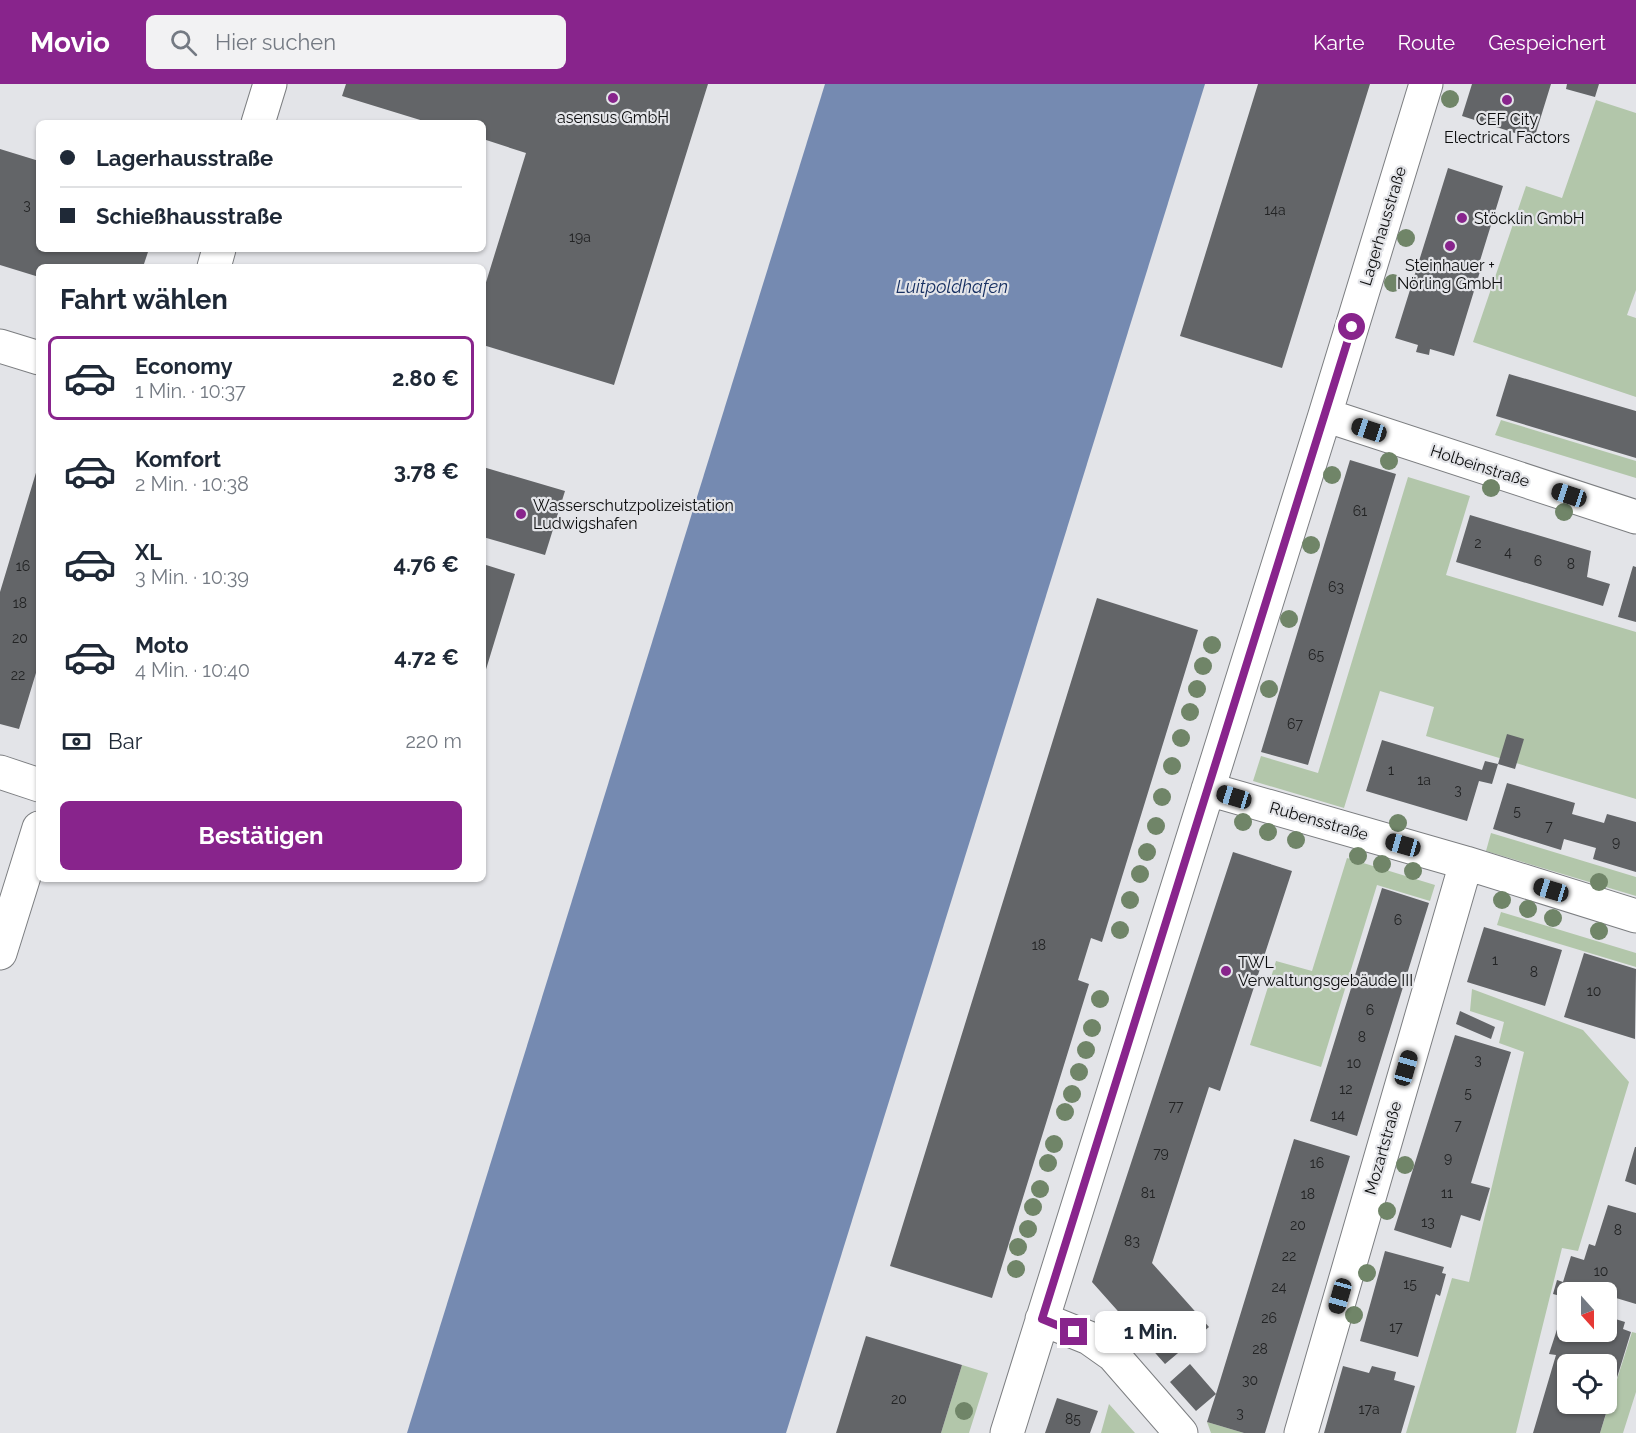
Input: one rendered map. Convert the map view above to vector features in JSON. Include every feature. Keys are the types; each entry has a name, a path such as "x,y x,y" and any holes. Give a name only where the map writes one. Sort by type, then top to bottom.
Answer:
{"street":[{"path":"259,120 270,84"},
{"name":"Lagerhausstraße","path":"1007,1433 1426,84"},
{"path":"0,346 36,357"},
{"name":"Holbeinstraße","path":"1325,415 1636,517"},
{"path":"0,772 36,783"},
{"name":"Rubensstraße","path":"1208,789 1466,863 1636,916"},
{"path":"0,953 36,838"},
{"name":"Mozartstraße","path":"1301,1433 1466,863"},
{"path":"1042,1319 1089,1338 1113,1356 1181,1433"}],"green space":[{"path":"1596,100 1636,113 1636,290 1627,315 1636,318 1636,397 1473,342 1526,186 1562,198"},
{"path":"1501,420 1636,461 1636,478 1495,435"},
{"path":"1408,477 1470,496 1446,575 1636,632 1636,799 1426,736 1434,707 1380,691 1344,808 1253,781 1261,756 1318,773"},
{"path":"1491,833 1636,877 1636,896 1486,851"},
{"path":"1347,858 1435,885 1430,901 1377,885 1321,1067 1250,1045 1276,961 1312,971"},
{"path":"1501,912 1636,953 1636,967 1497,925"},
{"path":"1472,989 1583,1030 1629,1082 1578,1251 1562,1248 1516,1433 1406,1433 1452,1278 1469,1282 1524,1052 1499,1043 1504,1022 1470,1011"},
{"path":"1632,1332 1636,1333 1636,1392 1623,1433 1600,1433 1606,1414 1617,1414 1617,1379"},
{"path":"962,1365 988,1373 969,1433 941,1433"},
{"path":"1109,1404 1135,1433 1101,1433"},
{"path":"1207,1422 1244,1433 1211,1433"}],"water":[{"name":"Luitpoldhafen","path":"825,84 1205,84 786,1433 407,1433"}],"building":[{"path":"346,84 708,84 614,385 486,346 486,282 526,153 486,140 486,120 420,120 342,96"},
{"path":"1258,84 1370,84 1282,368 1180,336"},
{"name":"CEF City Electrical Factors","path":"1472,84 1551,84 1534,139 1462,116"},
{"path":"1567,84 1599,84 1595,97 1566,89"},
{"path":"0,149 36,160 36,252 148,252 144,264 36,264 36,276 0,265"},
{"path":"1448,168 1503,186 1454,356 1430,349 1429,355 1416,352 1418,345 1395,338"},
{"path":"1509,374 1636,411 1636,458 1496,416"},
{"path":"1350,460 1396,474 1308,765 1261,752"},
{"name":"Wasserschutzpolizeistation Ludwigshafen","path":"486,468 565,491 545,555 486,538"},
{"path":"36,473 36,673 19,729 0,724 0,592"},
{"path":"1470,515 1591,551 1587,577 1610,584 1603,606 1456,562"},
{"path":"486,565 515,574 486,669"},
{"path":"1633,566 1636,567 1636,622 1618,617"},
{"path":"1097,598 1198,630 1102,942 1091,938 1078,980 1089,984 992,1298 890,1266"},
{"path":"1507,734 1524,739 1515,769 1498,764"},
{"path":"1382,740 1482,770 1485,761 1498,764 1492,784 1479,781 1467,821 1366,791"},
{"path":"1507,783 1575,803 1572,814 1604,823 1607,814 1636,822 1636,872 1593,859 1596,848 1564,839 1561,850 1493,829"},
{"path":"1233,852 1292,871 1220,1091 1209,1087 1152,1263 1209,1327 1165,1364 1092,1282"},
{"path":"1382,888 1429,903 1357,1136 1310,1121"},
{"path":"1484,927 1562,950 1545,1006 1467,982"},
{"path":"1584,953 1636,969 1635,1039 1564,1017"},
{"path":"1460,1011 1495,1027 1491,1039 1456,1024"},
{"path":"1455,1035 1511,1052 1471,1183 1490,1188 1480,1221 1461,1215 1451,1248 1394,1230"},
{"path":"1294,1139 1350,1156 1265,1433 1244,1433 1207,1422"},
{"path":"1636,1147 1636,1185 1625,1181"},
{"path":"1608,1205 1636,1213 1636,1304 1617,1298 1617,1282 1563,1282 1571,1256 1584,1260 1589,1244 1595,1246"},
{"path":"1385,1251 1444,1267 1442,1273 1446,1274 1440,1296 1436,1294 1418,1357 1360,1341"},
{"path":"1557,1280 1563,1282 1557,1282 1557,1295 1553,1294"},
{"path":"1617,1319 1625,1322 1623,1329 1631,1332 1617,1378 1617,1354 1557,1354 1557,1414 1606,1414 1600,1433 1533,1433 1556,1355 1549,1354 1557,1329 1557,1342 1617,1342"},
{"path":"866,1336 962,1365 941,1433 836,1433"},
{"path":"1190,1364 1216,1394 1196,1411 1170,1382"},
{"path":"1343,1366 1369,1373 1372,1366 1396,1372 1394,1380 1415,1386 1401,1433 1324,1433"},
{"path":"1057,1398 1098,1411 1090,1433 1045,1433"}],"place":[{"name":"asensus GmbH","path":"613,98"},
{"name":"CEF City Electrical Factors","path":"1507,100"},
{"name":"Stöcklin GmbH","path":"1462,218"},
{"name":"Steinhauer + Nörling GmbH","path":"1450,246"},
{"name":"Wasserschutzpolizeistation Ludwigshafen","path":"521,514"},
{"name":"TWL Verwaltungsgebäude III","path":"1226,971"}],"route":[{"path":"1074,1332 1042,1319 1352,327"}]}
